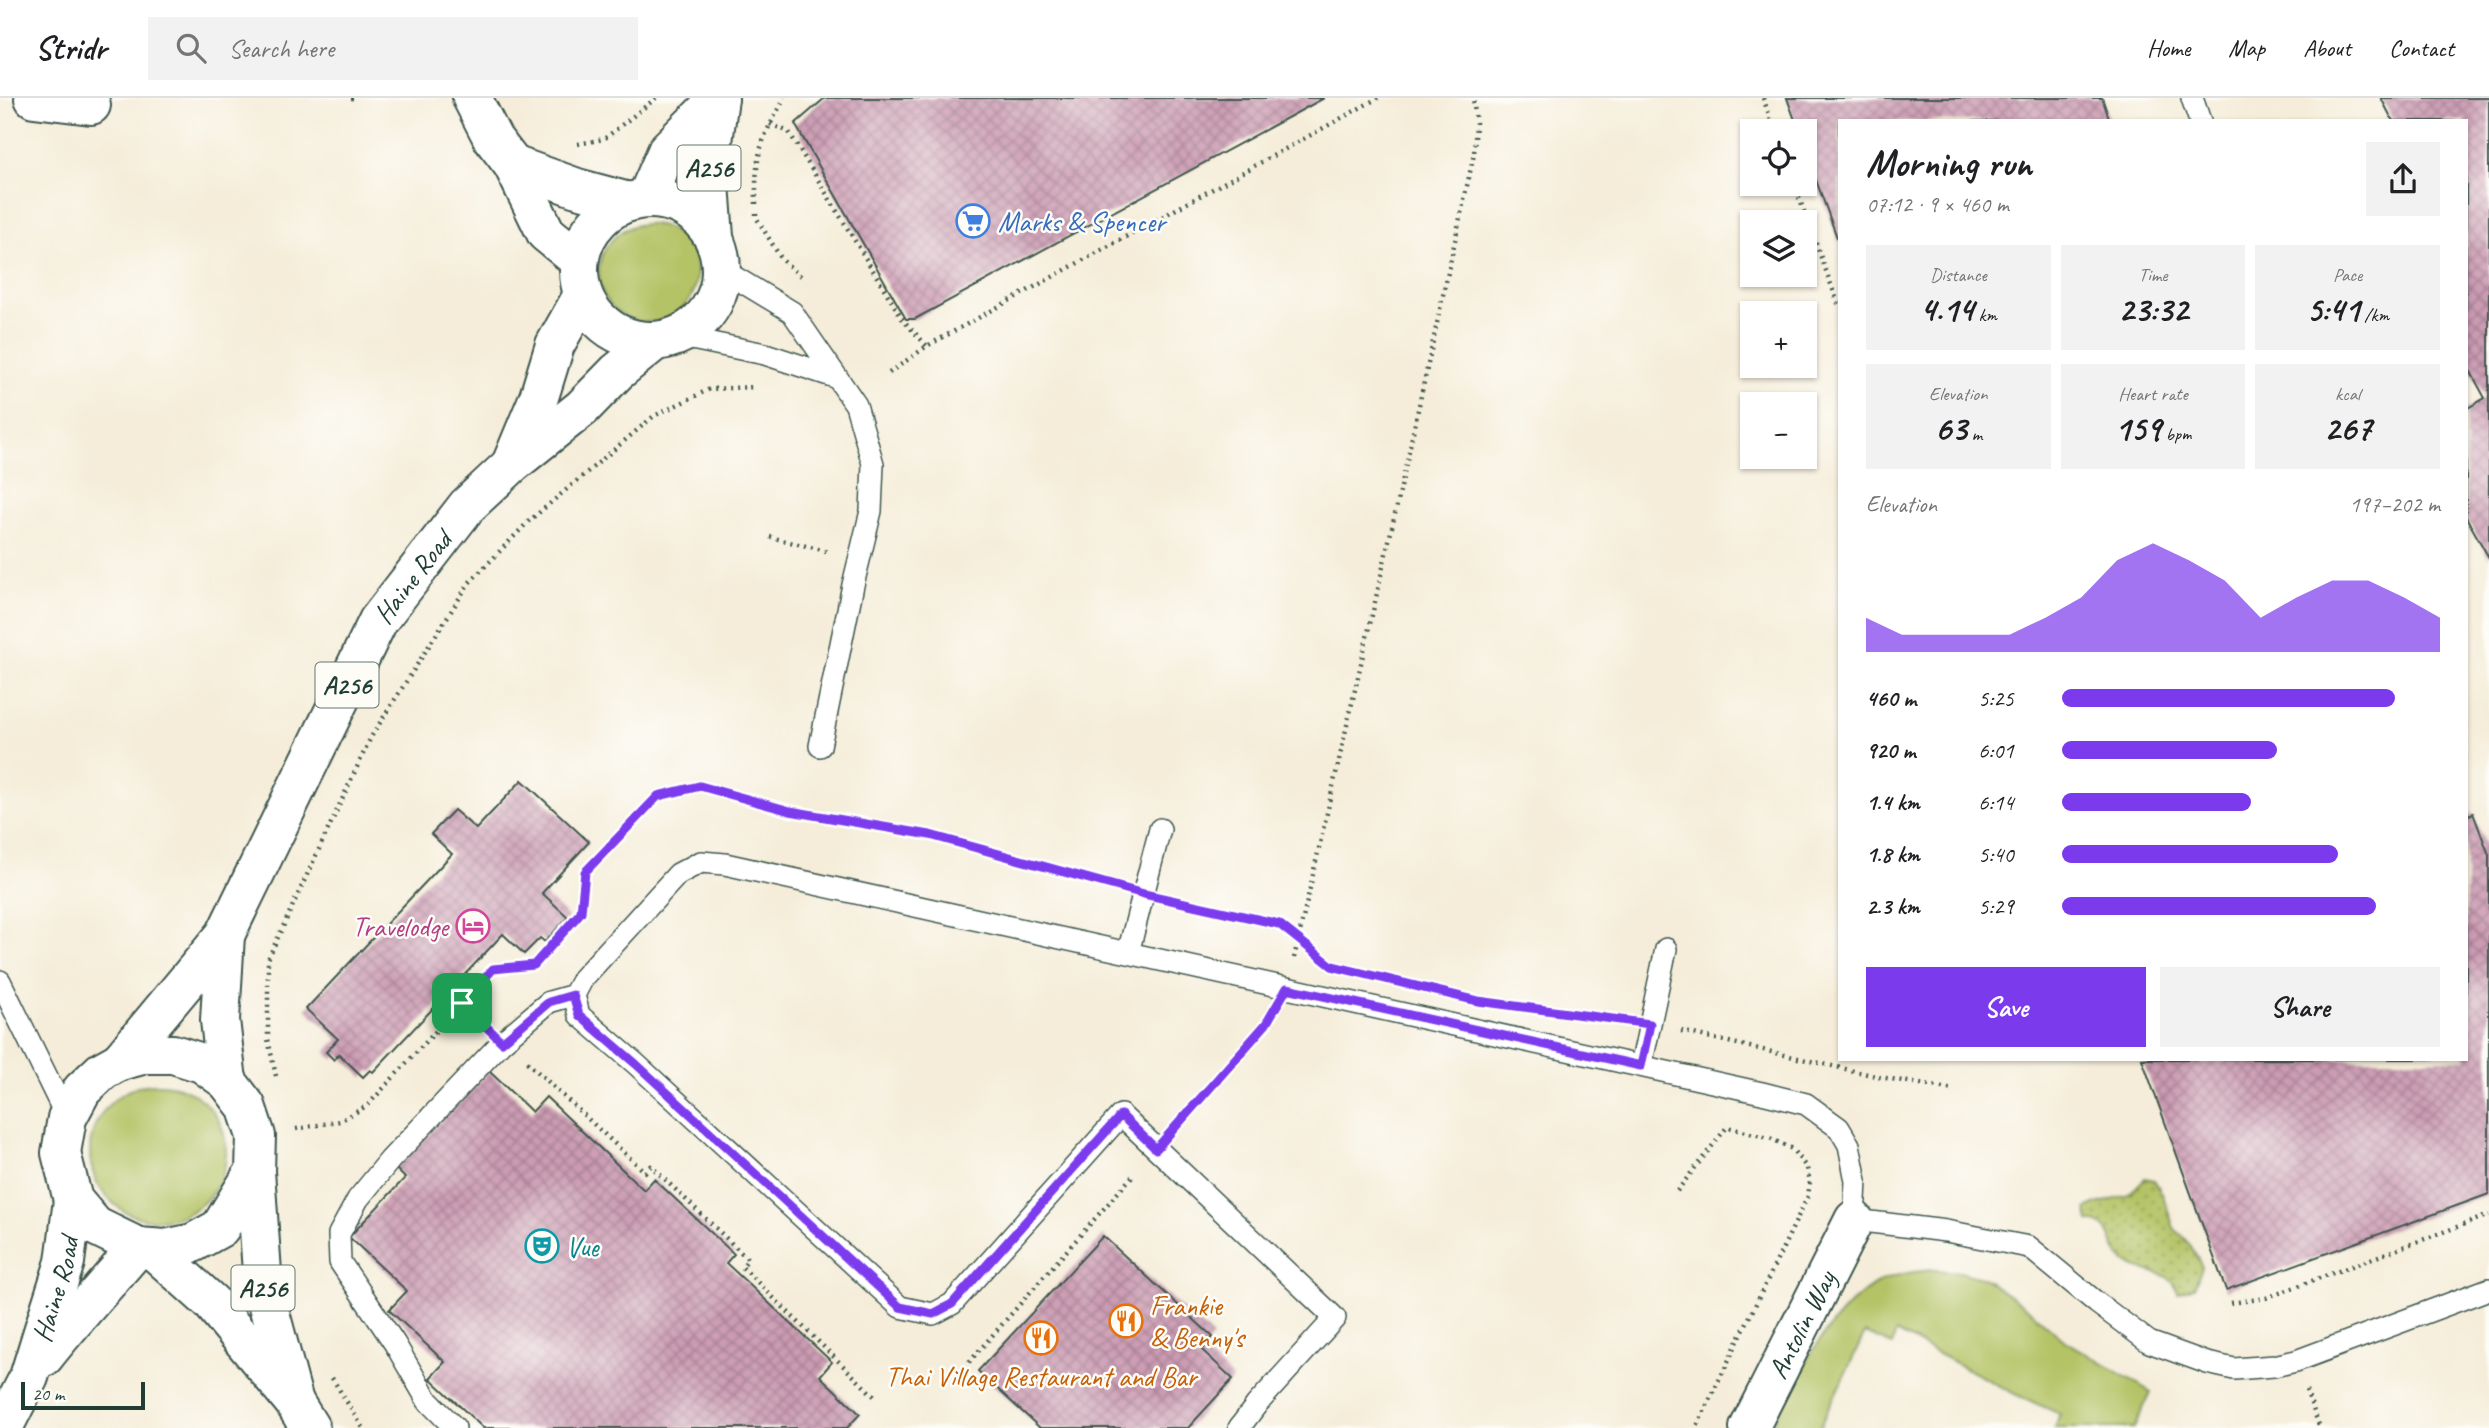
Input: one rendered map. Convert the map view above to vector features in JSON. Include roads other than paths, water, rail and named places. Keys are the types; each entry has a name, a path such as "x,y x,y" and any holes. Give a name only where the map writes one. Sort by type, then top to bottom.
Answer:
{"main road":[{"path":"34,98 91,105"},
{"path":"472,98 493,139 513,165 546,233 581,278 594,315 611,330 631,339 665,339"},
{"name":"Haine Road","path":"512,464 581,278 584,241 595,224 610,210 638,200 668,149 719,98"},
{"name":"Haine Road","path":"120,1061 225,935 378,621 467,506 512,464 582,408 617,372 665,339 695,326 710,310 718,290 718,253 709,171 719,98"},
{"path":"513,165 577,188 638,200"},
{"name":"A256","path":"638,200 667,201 686,208 702,221 718,253"},
{"name":"Haine Road","path":"225,935 220,1020 228,1082"},
{"name":"Haine Road","path":"3,1428 29,1377 65,1262 73,1200 61,1153 67,1118 82,1090 102,1071 120,1061 146,1054 173,1054 202,1063 228,1082 246,1106 256,1136 255,1171 220,1228 193,1243 165,1249 145,1248 95,1226 73,1200"},
{"name":"A256","path":"255,1171 263,1287 302,1415"},
{"name":"Antolin Way","path":"1749,1428 1854,1220"},
{"name":"Haine Road","path":"29,1377 77,1315 145,1248"},
{"name":"A256","path":"145,1248 212,1303 302,1415"}],"lane":[{"path":"2192,98 2199,119"},
{"path":"718,253 792,312 856,405 873,464 871,511 820,746"},
{"path":"665,339 765,354 835,377"},
{"path":"1128,953 1160,829"},
{"path":"455,1428 428,1401 396,1344 340,1262 339,1234 358,1199 390,1160 502,1042 549,1002 573,995 583,978 678,874 701,862 725,864 1806,1104 1839,1128 1849,1145 1856,1181 1854,1220 1946,1231 2029,1247 2149,1342 2207,1363 2234,1368 2274,1366 2296,1361 2489,1289"},
{"path":"1641,1066 1666,949"},
{"path":"0,981 67,1118"},
{"path":"573,995 579,1015 636,1064 900,1307 933,1314 952,1304 1121,1115 1335,1318 1257,1404 1239,1428"}],"place":[{"name":"Marks & Spencer","path":"973,221"},
{"name":"Travelodge","path":"473,926"},
{"name":"Vue","path":"542,1246"},
{"name":"Frankie & Benny's","path":"1126,1321"},
{"name":"Thai Village Restaurant and Bar","path":"1041,1338"}]}
